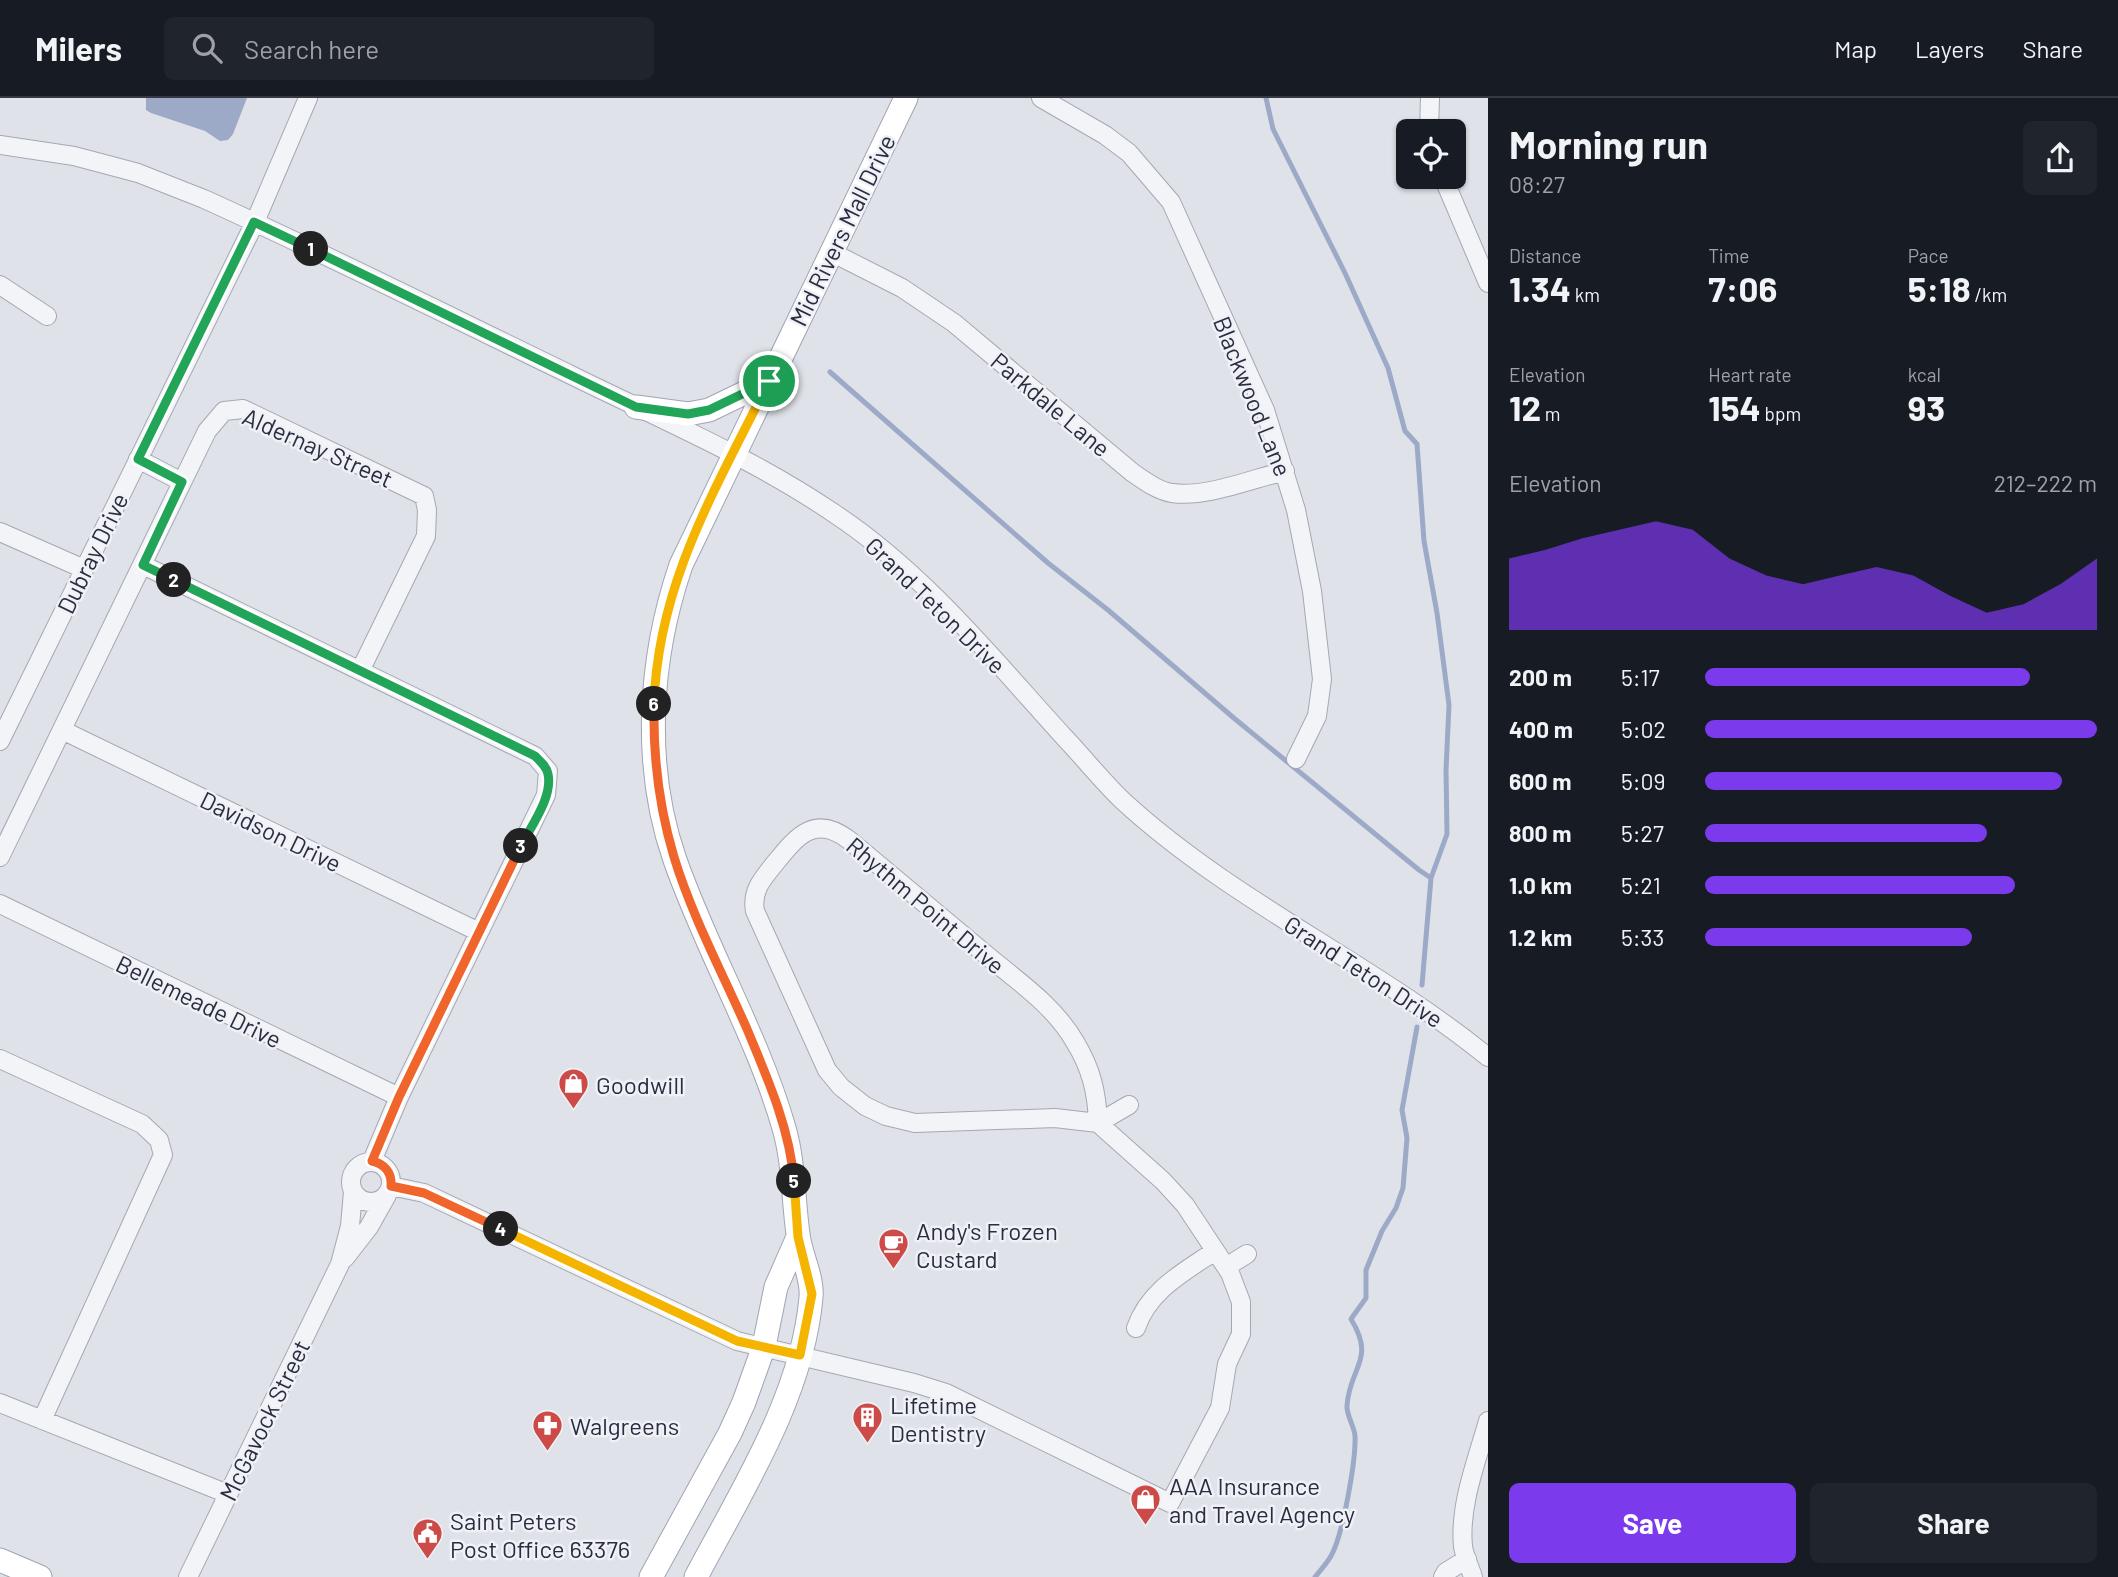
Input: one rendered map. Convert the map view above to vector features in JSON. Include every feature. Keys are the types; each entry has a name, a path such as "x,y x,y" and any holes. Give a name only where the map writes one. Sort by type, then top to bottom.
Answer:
{"main road":[{"name":"Mid Rivers Mall Drive","path":"696,1577 783,1405 800,1355 812,1294 798,1237 793,1172 785,1131 763,1066 675,859 663,815 655,752 656,670 671,595 681,565 905,98"},
{"path":"636,407 688,414 709,410 769,381"},
{"name":"Mid Rivers Mall Drive","path":"651,1577 730,1433 744,1402 764,1346 776,1287 798,1237"},
{"path":"0,1560 40,1577"}],"street":[{"name":"Dubray Drive","path":"0,741 254,222 308,98"},
{"name":"Blackwood Lane","path":"1041,98 1105,135 1129,153 1171,202 1265,410 1296,510 1312,591 1322,679 1317,716 1296,759"},
{"path":"1429,119 1430,98"},
{"name":"Grand Teton Drive","path":"0,145 74,156 138,173 204,199 734,454 833,512 868,537 901,566 953,617 1121,799 1173,843 1232,887 1388,983 1488,1057"},
{"path":"1448,189 1488,283"},
{"name":"Parkdale Lane","path":"831,252 902,288 954,323 1133,473 1151,485 1171,493 1199,494 1285,471"},
{"path":"0,285 47,316"},
{"name":"Aldernay Street","path":"0,857 207,431 224,411 243,409 424,496 427,510 426,536 360,671"},
{"path":"138,459 182,482"},
{"path":"0,532 84,569"},
{"path":"143,565 535,756 548,771 546,794 399,1097 372,1161"},
{"name":"Davidson Drive","path":"62,730 479,932"},
{"name":"Rhythm Point Drive","path":"823,828 844,836 1026,988 1059,1019 1077,1044 1092,1076 1098,1123 1055,1118 915,1123 886,1116 865,1106 841,1087 822,1060 755,911 754,895 761,880 804,832 823,828"},
{"name":"Bellemeade Drive","path":"0,904 399,1097"},
{"path":"0,1059 142,1124 159,1140 163,1155 42,1420"},
{"path":"389,1190 424,1193 737,1341 914,1382 946,1393 1170,1503 1218,1414 1227,1364 1241,1334 1241,1302 1237,1287 1226,1267 1192,1214 1170,1189 1098,1123 1129,1105"},
{"path":"372,1161 386,1168 390,1176 389,1190 379,1201 369,1202 360,1199 353,1192 350,1178 362,1163 372,1161"},
{"name":"McGavock Street","path":"340,1264 369,1227 389,1190"},
{"name":"McGavock Street","path":"188,1577 340,1264 350,1226 353,1192"},
{"path":"1136,1328 1142,1312 1157,1293 1215,1251"},
{"path":"1226,1267 1247,1254"},
{"path":"0,1403 229,1494"},
{"path":"1473,1577 1464,1549 1462,1528 1488,1421"},
{"path":"1443,1577 1446,1572 1467,1559"}],"water":[{"path":"146,98 247,98 233,134 228,140 220,141 205,131 151,113 146,110"}],"waterway":[{"path":"1266,98 1273,129 1345,273 1388,368 1405,431 1417,444 1424,541 1449,705 1447,834 1431,878 1422,985"},
{"path":"830,372 1048,563 1431,878"},
{"path":"1315,1577 1336,1546 1348,1497 1355,1436 1347,1405 1362,1354 1358,1333 1351,1319 1366,1298 1366,1270 1403,1188 1407,1138 1402,1110 1417,1027"}],"place":[{"name":"Goodwill","path":"573,1111"},
{"name":"Andy's Frozen Custard","path":"893,1271"},
{"name":"Lifetime Dentistry","path":"867,1445"},
{"name":"Walgreens","path":"547,1452"},
{"name":"AAA Insurance and Travel Agency","path":"1146,1526"},
{"name":"Saint Peters Post Office 63376","path":"427,1561"}],"route":[{"path":"254,222 636,407 688,414 709,410 769,381 681,565 662,631 656,670 654,723 663,815 675,859 763,1066 785,1131 793,1172 798,1237 812,1294 800,1355 737,1341 424,1193 391,1186 386,1168 372,1161 399,1097 537,814 546,794 548,771 535,756 143,565 182,482 138,459 254,222"}]}
